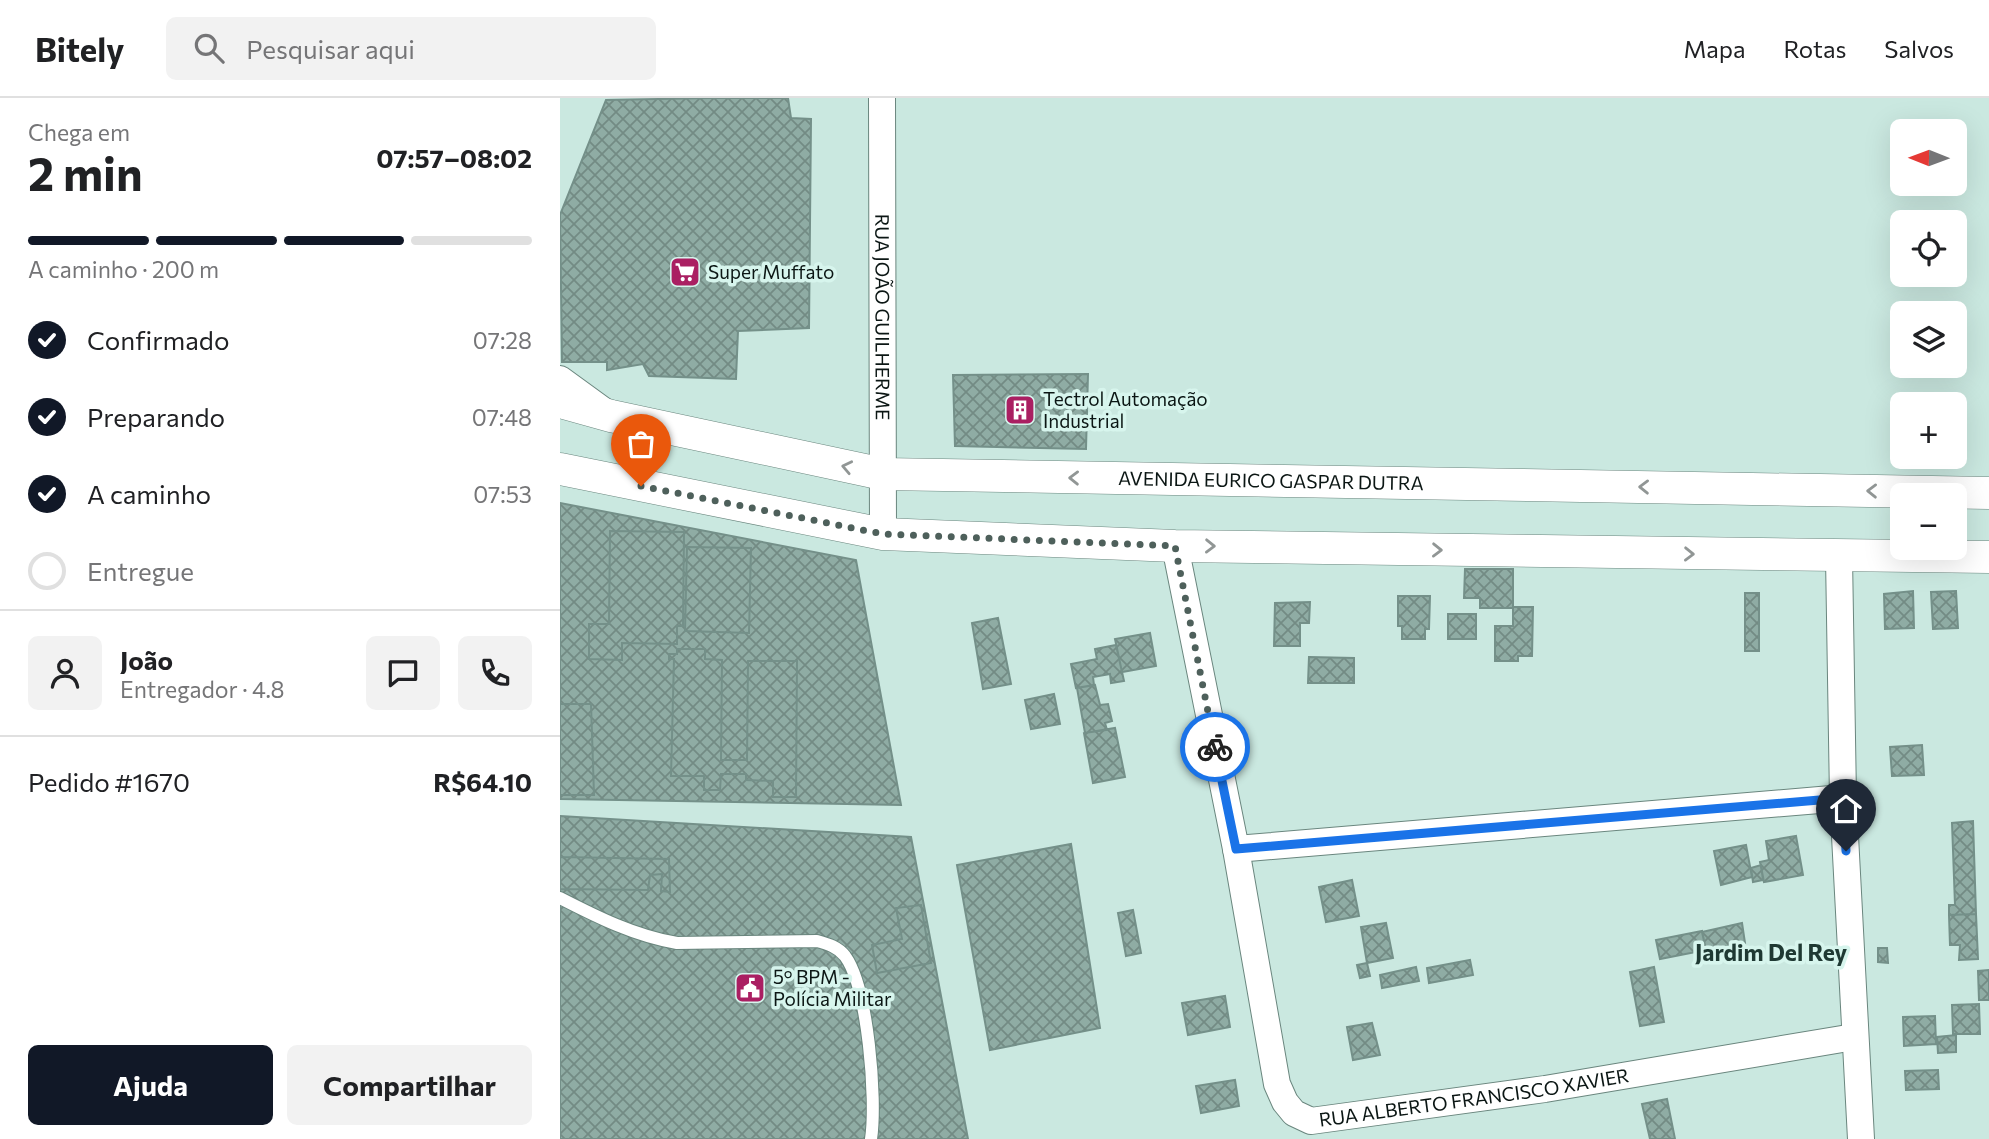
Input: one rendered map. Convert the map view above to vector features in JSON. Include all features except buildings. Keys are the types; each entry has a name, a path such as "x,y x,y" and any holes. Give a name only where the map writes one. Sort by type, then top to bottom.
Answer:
{"street":[{"name":"RUA JOÃO GUILHERME","path":"882,98 883,534"},
{"path":"560,379 611,416"},
{"name":"AVENIDA EURICO GASPAR DUTRA","path":"560,402 611,416 883,474 1989,493"},
{"path":"560,470 883,534 1175,546 1989,557"},
{"name":"RUA ALBERTO FRANCISCO XAVIER","path":"1175,546 1236,849 1277,1084 1285,1102 1294,1113 1311,1121 1545,1089 1854,1037"},
{"path":"1839,557 1843,798 1861,1139"},
{"path":"1236,849 1843,798"}],"lane":[{"path":"560,898 614,924 669,942 817,941 835,947 853,971 862,1008 872,1065 874,1116 871,1139"}],"way so far":[{"path":"641,486 883,534 1175,546 1215,747"}],"place":[{"name":"Super Muffato","path":"685,272"},
{"name":"Tectrol Automação Industrial","path":"1020,410"},
{"name":"5º BPM - Polícia Militar","path":"750,988"}],"district":[{"name":"Jardim Del Rey","path":"1771,953"}],"route":[{"path":"1215,747 1236,849 1843,798 1846,851"}]}
